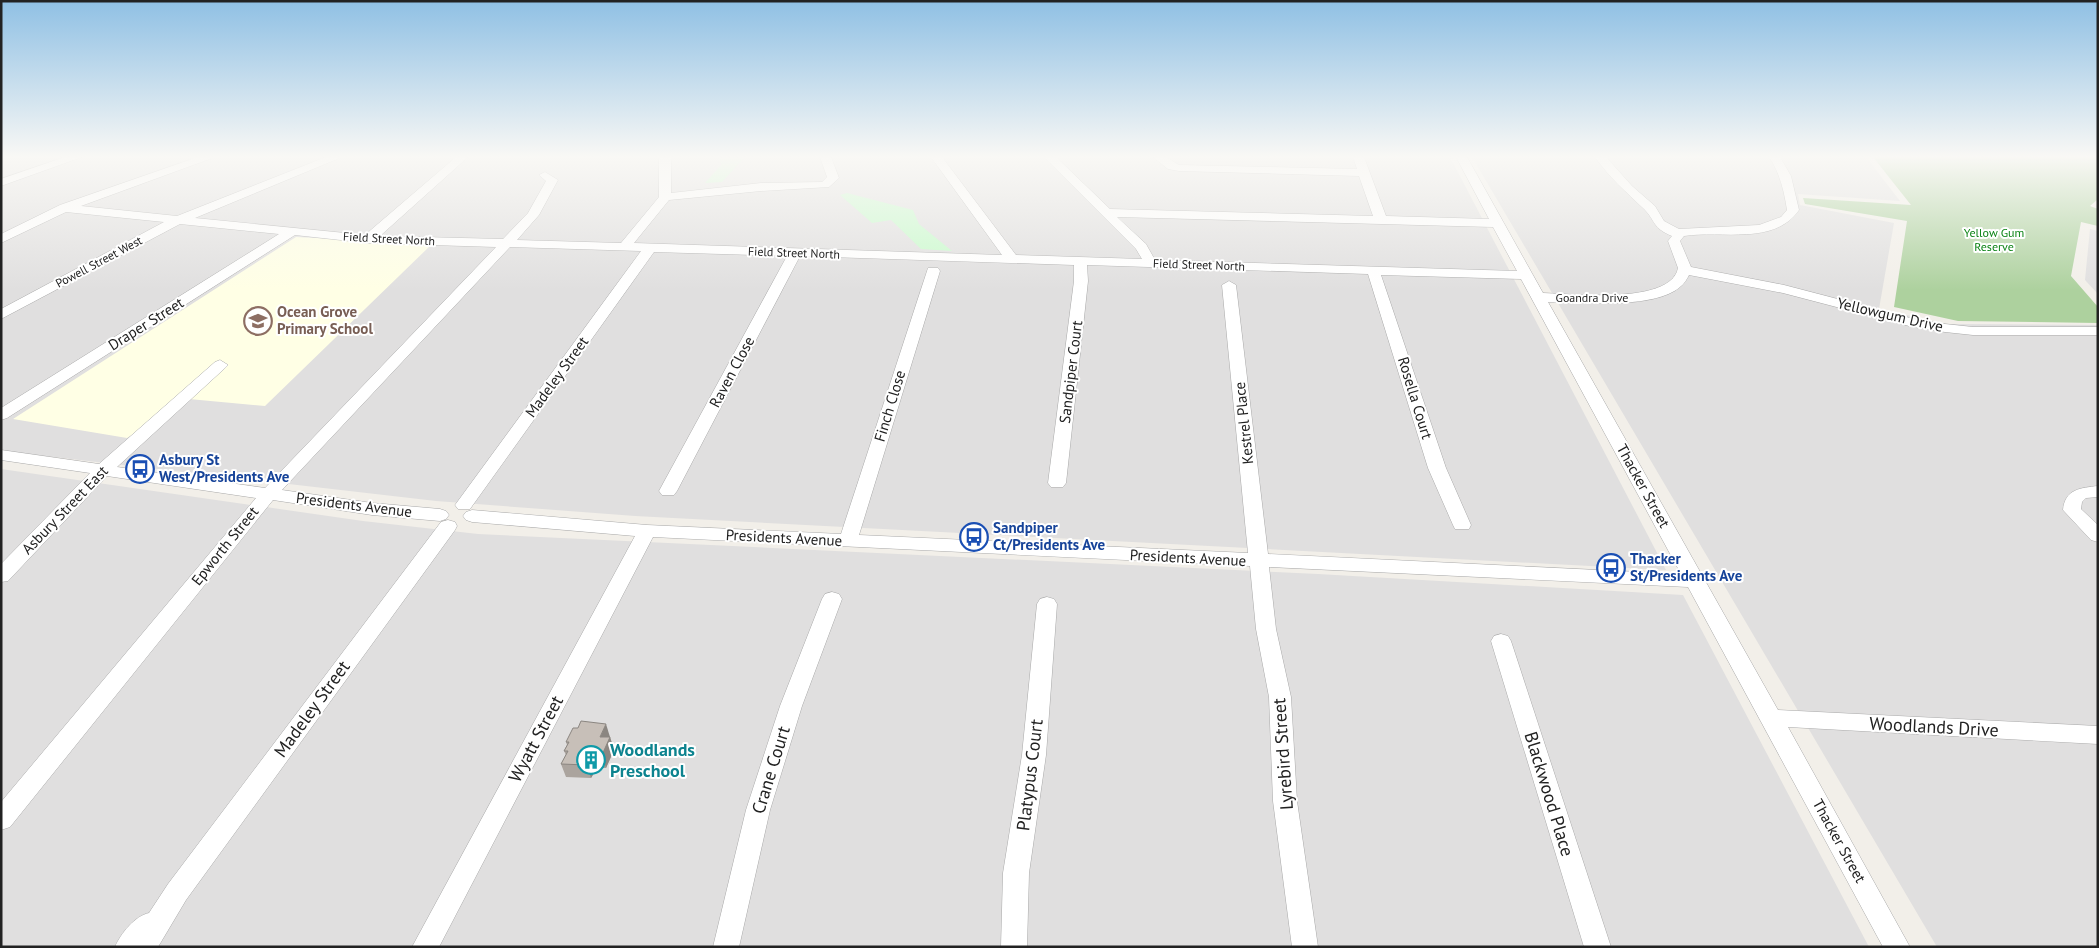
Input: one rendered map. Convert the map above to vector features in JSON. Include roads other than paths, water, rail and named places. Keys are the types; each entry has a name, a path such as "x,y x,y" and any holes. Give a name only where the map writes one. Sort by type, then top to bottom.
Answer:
{"street":[{"path":"1,239 64,208 83,201"},
{"name":"Powell Street West","path":"1,315 176,221 226,201"},
{"path":"368,239 412,201"},
{"name":"Epworth Street","path":"1,820 268,495 533,215 541,201"},
{"path":"624,248 662,201"},
{"path":"969,201 1012,259"},
{"path":"1094,201 1146,252 1151,263"},
{"path":"1374,201 1381,220"},
{"name":"Thacker Street","path":"1485,201 1897,947"},
{"path":"1642,201 1651,209 1659,223 1679,234 1700,229 1757,229 1784,222 1794,210 1793,201"},
{"name":"Field Street North","path":"64,208 176,221 368,239 1525,275"},
{"path":"1105,212 1497,223"},
{"name":"Draper Street","path":"1,415 292,232"},
{"path":"1679,234 1674,241 1681,254 1684,270"},
{"name":"Madeley Street","path":"468,511 649,249"},
{"name":"Raven Close","path":"668,491 795,253"},
{"name":"Sandpiper Court","path":"1057,483 1081,281 1080,261"},
{"name":"Rosella Court","path":"1373,270 1437,468 1462,524"},
{"name":"Goandra Drive","path":"1538,297 1594,300 1644,296 1677,283 1684,270"},
{"name":"Yellowgum Drive","path":"1684,270 1784,289 1913,323 1945,328 1979,331 2098,331"},
{"name":"Finch Close","path":"848,541 933,271"},
{"name":"Kestrel Place","path":"1229,285 1258,561"},
{"name":"Asbury Street East","path":"1,576 104,469 220,365"},
{"name":"Presidents Avenue","path":"1,456 104,469 444,520"},
{"path":"2098,491 2080,493 2073,500 2072,510 2098,536"},
{"path":"444,520 461,524 468,511"},
{"name":"Presidents Avenue","path":"468,511 647,531 1696,581"},
{"name":"Madeley Street","path":"143,947 177,892 444,520"},
{"name":"Wyatt Street","path":"425,947 647,531"},
{"name":"Lyrebird Street","path":"1258,561 1266,629 1280,697 1285,801 1305,947"},
{"name":"Crane Court","path":"726,947 758,810 791,706 832,599"},
{"name":"Platypus Court","path":"1014,947 1016,873 1034,755 1047,604"},
{"name":"Blackwood Place","path":"1501,641 1598,947"},
{"name":"Woodlands Drive","path":"1771,718 2098,735"},
{"name":"Madeley Street","path":"128,947 177,892"}],"place":[{"name":"Ocean Grove Primary School","path":"258,321"},
{"name":"Asbury St West/Presidents Ave","path":"140,469"},
{"name":"Sandpiper Ct/Presidents Ave","path":"974,537"},
{"name":"Thacker St/Presidents Ave","path":"1611,568"},
{"name":"Woodlands Preschool","path":"591,760"}],"park label":[{"name":"Yellow Gum Reserve","path":"1994,240"}]}
